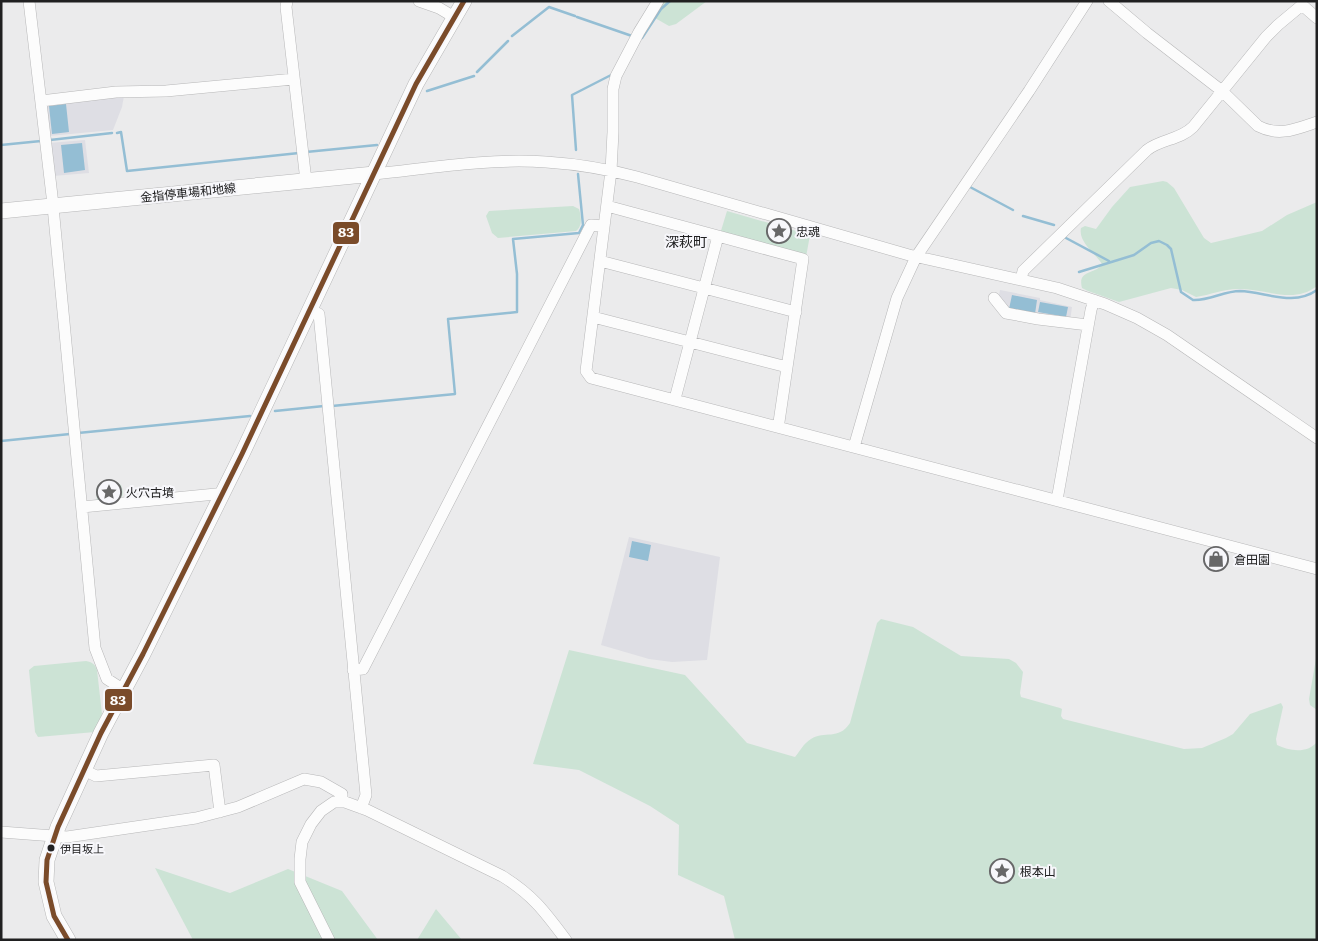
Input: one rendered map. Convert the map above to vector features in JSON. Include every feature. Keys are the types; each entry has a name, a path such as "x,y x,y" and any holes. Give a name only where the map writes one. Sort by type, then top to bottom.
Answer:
{"main road":[{"path":"68,940 54,916 48,894 47,860 54,837 84,770 222,496 422,73 464,1"},
{"name":"金指停車場和地線","path":"1,211 374,174"}],"street":[{"path":"29,1 52,206 95,648 107,679 124,690"},
{"path":"287,1 286,7 306,181"},
{"path":"419,1 440,8 454,17"},
{"path":"658,1 639,32 614,83 612,96 614,123 611,171 586,371 591,378 1317,568"},
{"path":"854,447 898,298 916,257 1013,115 1087,1"},
{"path":"1109,1 1222,91 1258,126 1266,130 1282,132 1317,122"},
{"path":"1021,280 1023,272 1147,150 1156,143 1178,137 1189,131 1270,33 1302,5 1317,18"},
{"path":"41,101 116,92 166,91 294,78"},
{"path":"374,174 508,162 564,163 611,171 916,257 1057,288 1094,300 1137,318 1167,335 1317,438"},
{"path":"606,206 803,259 779,422"},
{"path":"354,670 363,669 591,225 604,226"},
{"path":"676,395 718,236"},
{"path":"600,261 796,312"},
{"path":"994,298 1006,313 1088,325"},
{"path":"1057,500 1094,300"},
{"path":"311,310 319,314 366,795 361,808"},
{"path":"592,317 787,367"},
{"path":"82,507 216,494 222,496"},
{"path":"84,770 96,776 214,765 220,812"},
{"path":"1,832 67,837 196,818 220,812 304,779 322,782 342,794 342,802"},
{"path":"328,940 300,882 300,859 302,842 320,811 334,802 342,802 361,808 516,884 538,903 566,940"}],"shaded area":[{"path":"124,96 113,130 49,136 45,107 47,104"},
{"path":"85,140 89,173 53,176 49,143"},
{"path":"1000,290 1072,307 1070,321 1007,311 998,300"},
{"path":"629,537 720,557 707,660 672,662 649,659 601,645"}],"green space":[{"path":"662,1 707,1 676,24 669,26 655,18 654,15"},
{"path":"1163,181 1174,188 1204,238 1211,243 1262,231 1287,215 1317,202 1317,286 1308,292 1289,295 1238,289 1196,297 1182,290 1171,288 1119,302 1082,288 1082,278 1102,264 1084,243 1081,228 1085,226 1096,229 1130,187"},
{"path":"573,206 579,209 581,218 581,224 576,231 498,238 492,233 486,216 489,211"},
{"path":"727,211 810,235 806,257 720,234"},
{"path":"116,482 121,485 122,489 123,494 120,500 97,500 96,490 98,485"},
{"path":"881,619 913,627 961,656 1009,659 1016,663 1023,672 1021,697 1062,709 1061,716 1063,719 1184,749 1202,748 1226,738 1233,734 1250,714 1281,703 1283,707 1276,739 1277,745 1287,749 1303,750 1317,742 1317,940 735,940 724,896 678,875 679,825 650,806 579,770 533,764 569,650 685,675 747,743 795,757 811,739 816,736 841,732 850,723 877,623"},
{"path":"1317,653 1317,710 1310,705 1309,699"},
{"path":"86,661 93,664 97,670 102,714 95,732 38,737 35,732 29,670 34,666"},
{"path":"155,868 230,893 288,869 342,891 378,940 193,940"},
{"path":"436,909 462,940 417,940"}],"water":[{"path":"66,104 69,132 52,134 49,106"},
{"path":"82,143 85,170 64,173 61,145"},
{"path":"1012,295 1037,300 1035,314 1009,309"},
{"path":"1040,302 1068,307 1066,317 1038,312"},
{"path":"632,541 651,545 648,561 629,557"}],"waterway":[{"path":"642,38 661,9 670,1"},
{"path":"512,36 549,7 575,16"},
{"path":"577,17 632,36"},
{"path":"477,72 508,41"},
{"path":"576,150 572,95 613,74"},
{"path":"427,91 474,76"},
{"path":"117,133 121,132 127,171 299,153"},
{"path":"50,140 112,133"},
{"path":"1,145 41,141"},
{"path":"306,152 377,145"},
{"path":"332,406 455,394 448,319 517,312 517,274 513,239 579,233 583,225 578,174"},
{"path":"970,187 1013,210"},
{"path":"1023,216 1054,225"},
{"path":"1066,238 1109,261"},
{"path":"1079,272 1134,255 1151,243 1159,241 1171,249 1181,292 1193,300 1240,291 1289,298 1308,295 1317,290"},
{"path":"275,411 324,406"},
{"path":"78,433 250,416"},
{"path":"1,441 70,434"}],"transit line":[{"name":"83","path":"68,940 54,916 46,882 47,860 58,827 101,733 143,654 242,454 416,84 464,1"}],"place":[{"name":"忠魂","path":"779,231"},
{"name":"火穴古墳","path":"109,492"},
{"name":"倉田園","path":"1216,559"},
{"name":"伊目坂上","path":"51,848"},
{"name":"根本山","path":"1002,871"}],"district":[{"name":"深萩町","path":"686,241"}]}
